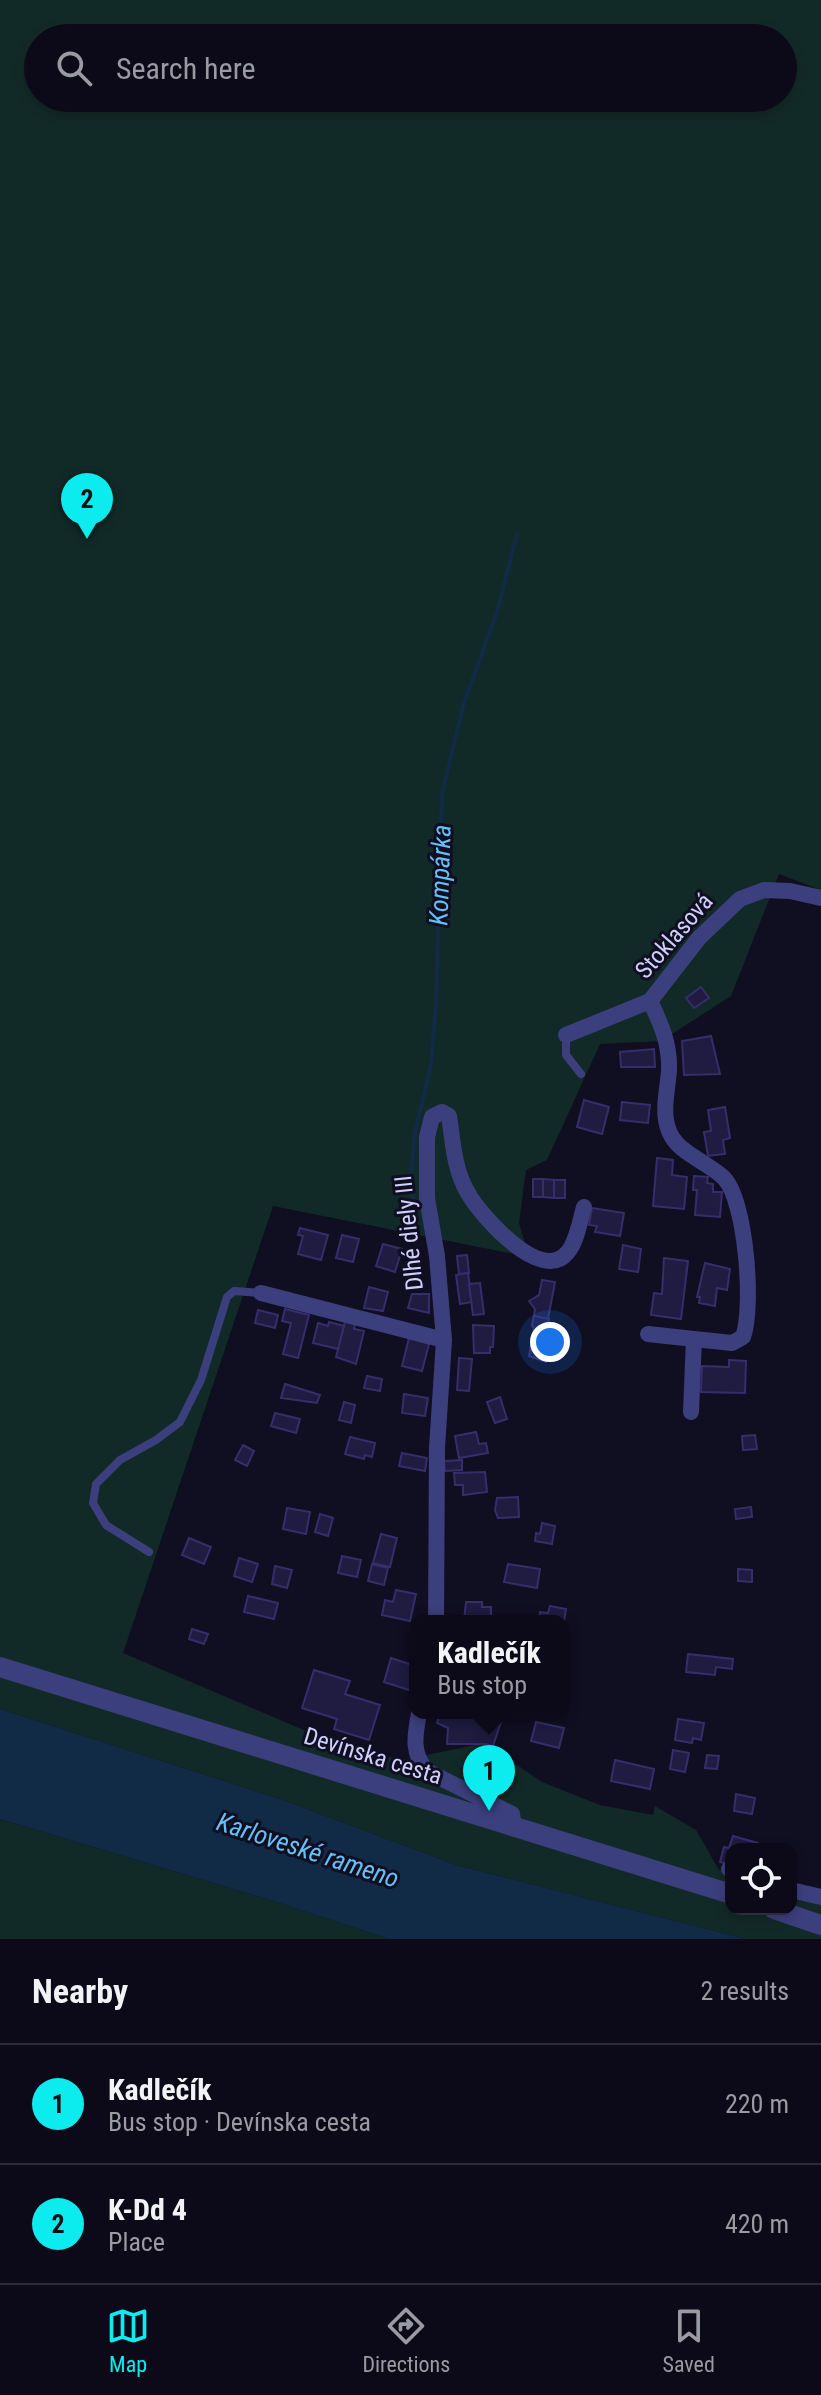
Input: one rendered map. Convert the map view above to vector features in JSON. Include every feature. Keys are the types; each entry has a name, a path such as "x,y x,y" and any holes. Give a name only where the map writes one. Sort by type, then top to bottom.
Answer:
{"street":[{"name":"Stoklasová","path":"566,1035 650,1001 699,938 740,899 764,890 790,891 821,898"},
{"path":"648,1334 732,1343 743,1337 748,1324 748,1283 742,1227 732,1188 722,1176 686,1150 669,1133 665,1117 669,1068 667,1037 650,1001"},
{"name":"Dlhé diely III","path":"436,1615 437,1448 444,1340 437,1256 427,1198 427,1137 432,1117 442,1112 449,1116 453,1148 468,1193 487,1220 515,1246 545,1261 559,1259 569,1252 584,1207"},
{"path":"261,1293 444,1340"},
{"path":"691,1412 694,1339"},
{"name":"Devínska cesta","path":"0,1667 725,1892"},
{"path":"418,1719 414,1751 418,1762 427,1771 512,1814 514,1827"},
{"path":"797,1891 821,1897"},
{"path":"792,1915 821,1925"}],"lane":[{"path":"566,1035 566,1055 581,1074"},
{"path":"149,1552 106,1525 93,1503 96,1484 120,1460 180,1422 201,1380 227,1297 234,1291 261,1293"}],"green space":[{"path":"0,0 821,0 821,890 779,874 731,996 661,1041 600,1044 547,1160 526,1170 519,1223 529,1257 273,1206 123,1653 332,1742 402,1760 485,1743 542,1782 600,1805 653,1815 655,1806 696,1830 719,1870 725,1872 725,1915 797,1915 797,1897 821,1903 821,1939 746,1939 456,1865 280,1799 0,1709"},
{"path":"0,1819 280,1903 389,1939 0,1939"}],"water":[{"name":"Karloveské rameno","path":"0,1709 280,1799 456,1865 746,1939 389,1939 0,1819"}],"building":[{"path":"701,987 709,998 694,1008 686,998"},
{"path":"711,1036 720,1074 684,1075 682,1041"},
{"path":"654,1049 655,1067 621,1067 620,1052"},
{"path":"584,1100 609,1107 602,1134 577,1127"},
{"path":"622,1102 650,1105 648,1123 620,1120"},
{"path":"725,1107 730,1138 723,1140 725,1154 708,1156 704,1132 711,1131 708,1110"},
{"path":"657,1158 673,1160 672,1175 687,1177 684,1209 653,1206"},
{"path":"694,1176 708,1177 707,1183 713,1184 713,1192 722,1192 720,1217 695,1215 697,1190 693,1190"},
{"path":"533,1179 543,1179 543,1197 533,1197"},
{"path":"543,1179 554,1180 554,1198 543,1197"},
{"path":"554,1180 565,1180 565,1198 554,1198"},
{"path":"592,1208 624,1213 620,1236 595,1232 597,1226 589,1225"},
{"path":"300,1228 328,1235 321,1260 298,1254 303,1236 298,1235"},
{"path":"342,1235 359,1239 353,1262 336,1258"},
{"path":"383,1244 402,1249 395,1272 376,1266"},
{"path":"623,1245 641,1249 638,1272 619,1269"},
{"path":"467,1255 469,1273 459,1274 457,1256"},
{"path":"664,1258 688,1261 681,1319 651,1315 654,1293 662,1294"},
{"path":"705,1263 730,1269 727,1290 717,1288 715,1306 699,1303 700,1297 697,1297"},
{"path":"468,1273 472,1302 460,1304 456,1275"},
{"path":"542,1280 555,1282 548,1319 534,1316 535,1309 529,1301 539,1295"},
{"path":"480,1283 484,1314 473,1315 469,1284"},
{"path":"369,1287 388,1292 383,1311 364,1308"},
{"path":"412,1294 429,1294 429,1313 408,1308"},
{"path":"285,1309 309,1315 298,1358 283,1354 291,1323 282,1321"},
{"path":"258,1310 278,1315 275,1328 255,1323"},
{"path":"534,1316 549,1319 547,1332 534,1329"},
{"path":"345,1321 355,1324 354,1329 364,1331 356,1364 336,1357"},
{"path":"329,1322 344,1326 338,1349 313,1343 318,1323 328,1326"},
{"path":"473,1325 494,1326 490,1353 474,1353"},
{"path":"534,1329 551,1333 546,1362 529,1356"},
{"path":"409,1338 429,1344 422,1371 402,1366"},
{"path":"459,1358 472,1359 469,1391 457,1390"},
{"path":"729,1360 746,1361 745,1393 701,1392 702,1366 729,1367"},
{"path":"367,1376 382,1379 380,1391 364,1388"},
{"path":"285,1384 320,1395 317,1403 281,1398"},
{"path":"404,1394 428,1398 425,1416 402,1413"},
{"path":"500,1397 507,1419 495,1423 487,1402"},
{"path":"344,1402 355,1405 351,1423 339,1420"},
{"path":"275,1413 300,1419 296,1433 271,1426"},
{"path":"476,1432 479,1444 486,1443 488,1453 459,1458 455,1436"},
{"path":"755,1435 757,1449 743,1450 742,1436"},
{"path":"350,1437 375,1443 372,1457 365,1455 364,1459 345,1454"},
{"path":"243,1445 254,1451 247,1466 235,1460"},
{"path":"402,1453 427,1458 425,1471 399,1466"},
{"path":"462,1460 462,1470 445,1471 444,1461"},
{"path":"485,1472 487,1492 463,1495 463,1485 455,1485 454,1473"},
{"path":"518,1497 519,1517 498,1518 495,1510 497,1498"},
{"path":"751,1507 752,1517 736,1519 735,1509"},
{"path":"287,1508 310,1512 306,1534 283,1529"},
{"path":"320,1514 333,1518 328,1536 315,1532"},
{"path":"542,1523 555,1526 552,1544 535,1541"},
{"path":"381,1534 397,1538 390,1567 373,1563"},
{"path":"189,1538 211,1547 204,1564 182,1555"},
{"path":"342,1556 361,1560 357,1577 338,1573"},
{"path":"239,1558 258,1564 252,1582 234,1576"},
{"path":"372,1564 388,1568 384,1585 368,1581"},
{"path":"508,1564 540,1569 537,1588 504,1582"},
{"path":"275,1566 292,1570 287,1588 272,1584"},
{"path":"738,1569 752,1570 752,1582 738,1581"},
{"path":"396,1590 416,1594 409,1621 382,1615 385,1600 393,1602"},
{"path":"248,1596 278,1603 274,1619 244,1612"},
{"path":"466,1602 482,1602 482,1607 491,1607 491,1615 465,1615"},
{"path":"550,1606 566,1609 565,1615 540,1615 540,1612 548,1613"},
{"path":"192,1629 208,1634 204,1644 189,1639"},
{"path":"688,1654 733,1659 732,1669 716,1667 715,1675 686,1672"},
{"path":"391,1658 409,1664 409,1690 384,1682"},
{"path":"314,1670 350,1681 345,1694 380,1705 369,1740 334,1729 337,1719 302,1708"},
{"path":"438,1719 502,1719 493,1746 447,1744 448,1728 437,1723"},
{"path":"678,1719 704,1723 701,1740 693,1738 692,1743 675,1740"},
{"path":"536,1722 564,1728 559,1748 531,1741"},
{"path":"673,1750 689,1753 685,1772 670,1769"},
{"path":"707,1755 719,1756 717,1769 705,1768"},
{"path":"615,1760 654,1769 650,1789 611,1781"},
{"path":"736,1794 755,1798 752,1814 734,1811"},
{"path":"733,1836 758,1843 731,1843"},
{"path":"725,1847 725,1863 720,1862"}],"waterway":[{"name":"Kompárka","path":"415,1224 411,1176 415,1132 431,1065 436,1003 442,794 463,706 498,609 517,534"}],"place":[{"name":"K-Dd 4","path":"87,539"},
{"name":"Kadlečík","path":"489,1811"}]}
